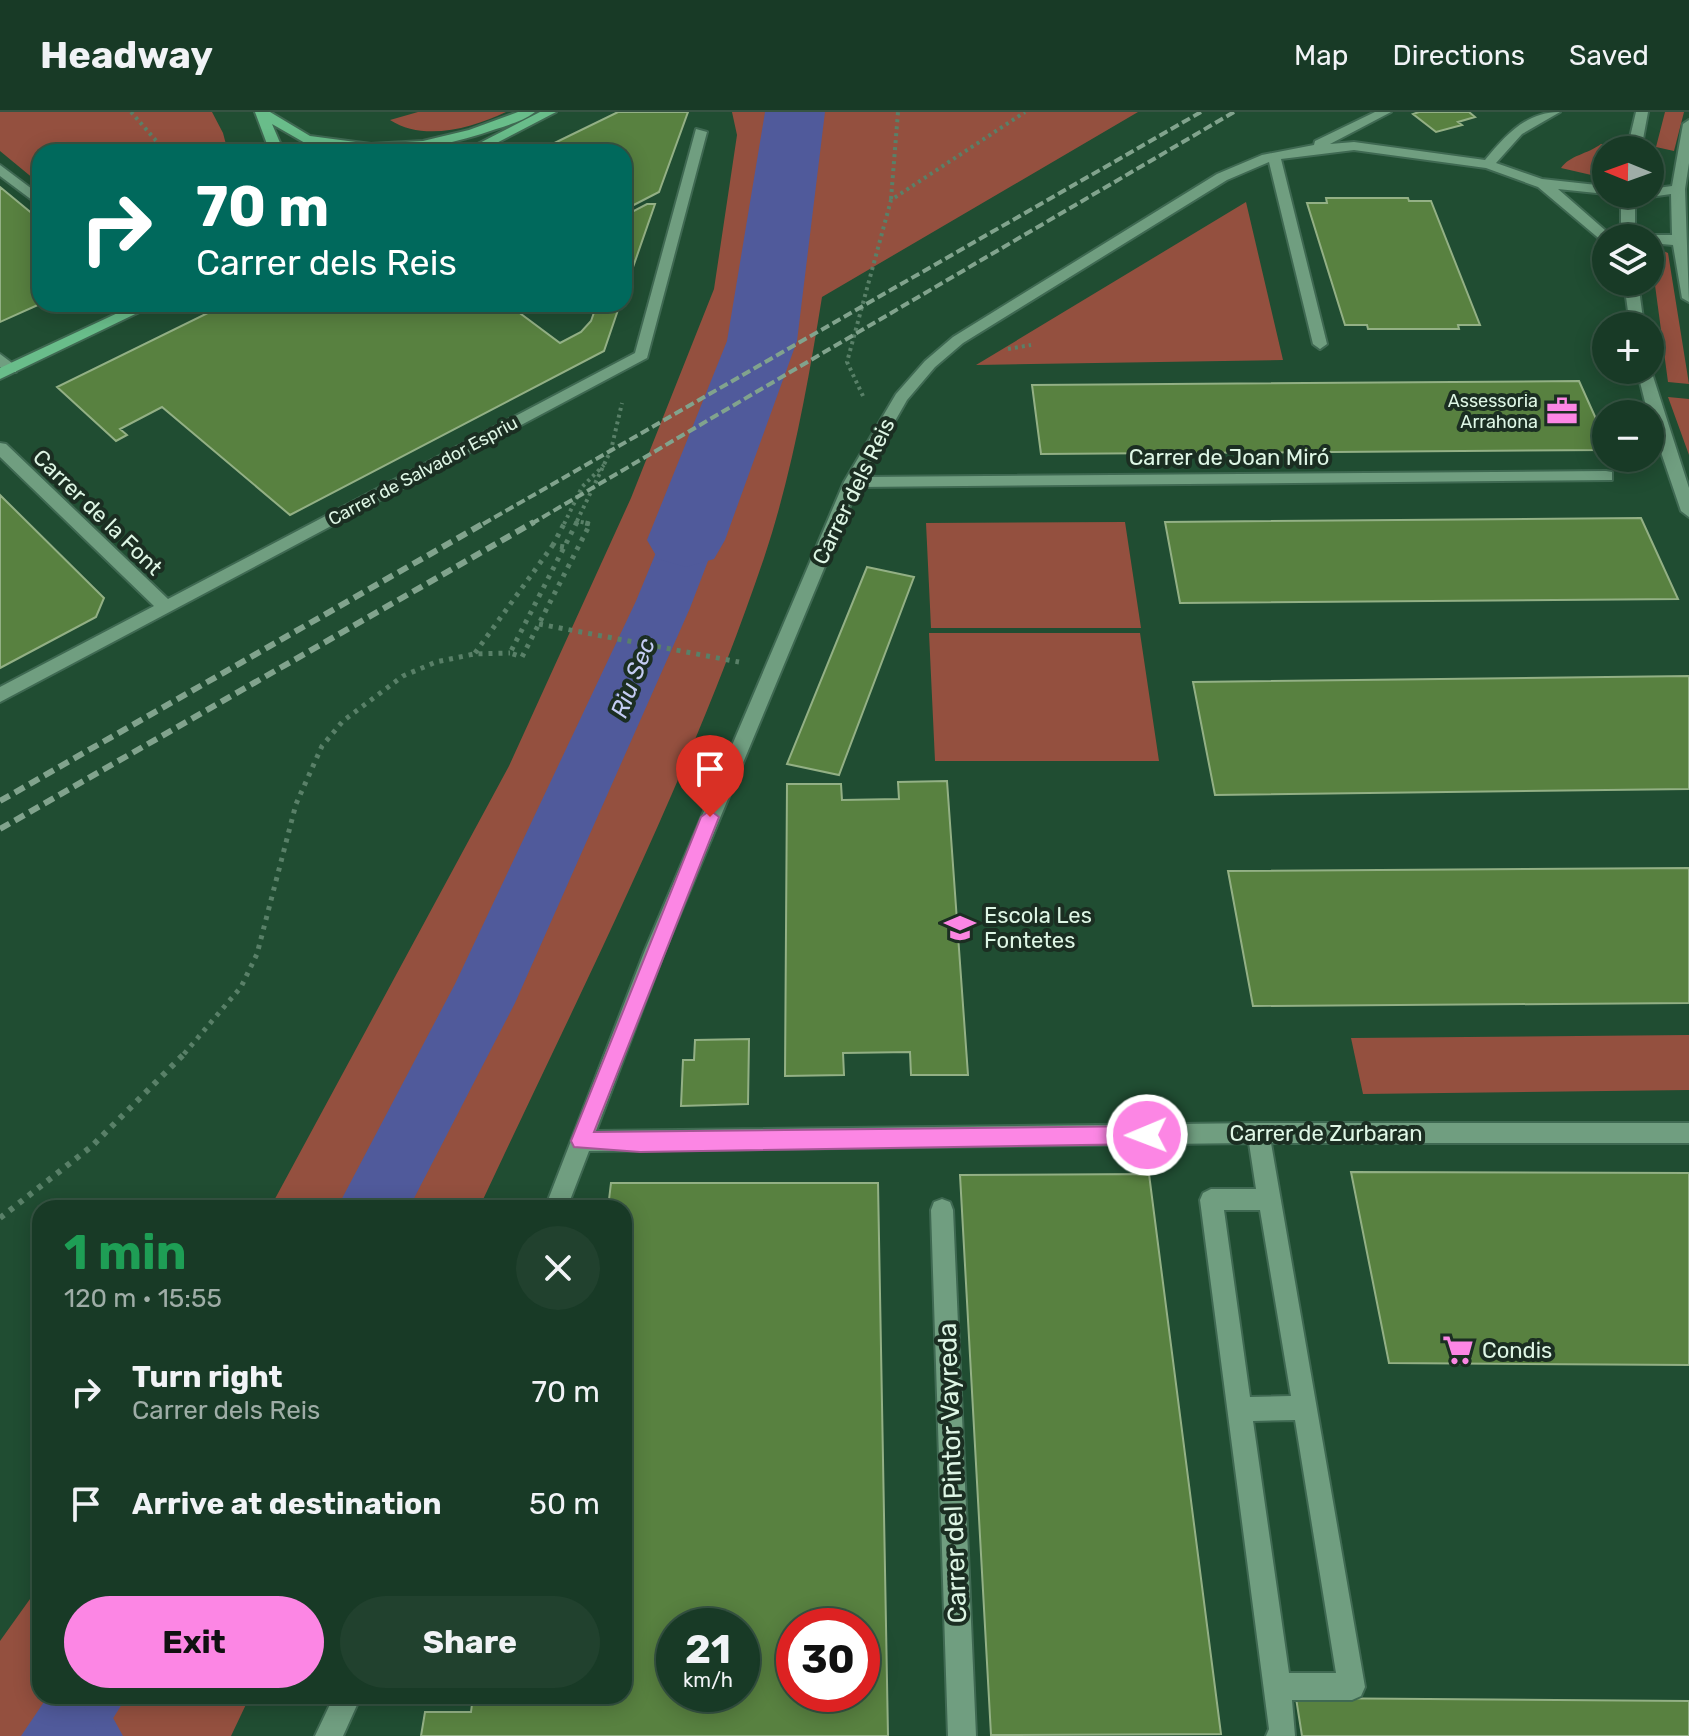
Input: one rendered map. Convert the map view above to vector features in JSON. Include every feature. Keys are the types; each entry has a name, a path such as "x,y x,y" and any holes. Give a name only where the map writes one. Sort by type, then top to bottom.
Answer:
{"main road":[{"path":"261,112 315,144"},
{"path":"261,112 271,144"},
{"path":"436,144 529,112"},
{"path":"485,144 550,112"},
{"path":"311,140 338,144"},
{"path":"4,367 127,312"}],"street":[{"path":"1305,150 1385,112"},
{"path":"1488,164 1517,131 1554,112"},
{"path":"1637,136 1642,112"},
{"path":"1689,124 1678,189 1689,298"},
{"name":"Carrer de Salvador Espriu","path":"0,695 642,355 701,132"},
{"name":"Carrer dels Reis","path":"559,1200 660,936 852,482 879,430 901,397 930,364 958,340 1222,177 1274,157 1305,150 1354,146 1488,164 1540,183 1592,189"},
{"path":"1274,157 1320,344"},
{"path":"0,169 32,195"},
{"name":"Carrer dels Reis","path":"1540,183 1592,224"},
{"path":"1664,191 1678,189"},
{"path":"1664,238 1684,244"},
{"path":"1648,384 1689,511"},
{"name":"Carrer de la Font","path":"0,448 166,607"},
{"name":"Carrer de Joan Miró","path":"852,482 1606,476"},
{"path":"1258,1133 1352,1687 1277,1686"},
{"name":"Carrer de Zurbaran","path":"581,1141 640,1143 1258,1133 1689,1133"},
{"path":"1269,1199 1211,1200 1283,1731 1280,1736"},
{"name":"Carrer del Pintor Vayreda","path":"942,1210 962,1736"},
{"path":"1240,1409 1305,1408"},
{"path":"329,1736 344,1704"}],"path":[{"path":"131,112 159,144"},
{"path":"879,430 847,362 891,200 898,112"},
{"path":"891,200 1025,112"},
{"path":"510,653 609,459 621,421 623,390"},
{"path":"474,654 553,545 582,487 609,459"},
{"path":"0,1218 92,1146 183,1055 241,987 257,954 296,804 322,746 343,721 403,676 436,662 474,654 510,653 522,657 590,524 577,521"},
{"path":"553,545 564,547"},
{"path":"539,624 744,663"}],"shaded area":[{"path":"0,112 212,112 226,144 32,144 32,177 0,151"},
{"path":"418,112 506,112 448,130 418,130 390,120"},
{"path":"732,112 1138,112 822,297 805,396 783,494 734,641 667,806 483,1200 274,1200 509,766 631,498 714,289 737,135"},
{"path":"1665,112 1684,112 1674,151 1664,149 1664,136 1659,136"},
{"path":"1591,150 1592,175 1561,168 1569,160"},
{"path":"1246,202 1283,360 976,365"},
{"path":"1664,251 1668,253 1689,384 1668,382 1664,312 1659,312 1656,296 1664,296"},
{"path":"1668,397 1689,399 1689,455"},
{"path":"1125,522 1141,628 931,628 926,523"},
{"path":"929,633 1140,633 1159,761 935,761"},
{"path":"1689,1035 1689,1090 1363,1094 1351,1038"},
{"path":"32,1596 32,1704 246,1704 231,1736 0,1736 0,1641"}],"water":[{"path":"770,399 690,608 515,1003 413,1200 341,1200 455,984 636,601 704,436"},
{"path":"43,1704 122,1704 102,1736 21,1736"}],"building":[{"path":"618,112 688,112 659,192 632,206 632,144 552,144"},
{"path":"1469,112 1475,117 1458,122 1462,125 1436,132 1413,114"},
{"path":"0,187 32,213 32,308 0,322"},
{"path":"1326,198 1431,201 1480,325 1458,325 1459,329 1368,329 1367,325 1345,325 1307,203 1327,203"},
{"path":"647,204 655,204 632,270 632,212"},
{"path":"210,312 518,312 560,343 581,332 594,312 617,312 604,351 290,515 162,407 120,429 127,435 116,441 57,387"},
{"path":"1579,381 1592,410 1592,450 1041,454 1032,385"},
{"path":"0,495 104,598 96,617 0,668"},
{"path":"1641,518 1678,599 1180,603 1165,522"},
{"path":"867,567 914,577 839,775 787,764"},
{"path":"1689,676 1689,789 1215,795 1193,682"},
{"path":"947,781 968,1075 911,1075 910,1052 843,1053 844,1075 785,1076 787,784 841,784 842,800 899,799 898,782"},
{"path":"1689,868 1689,1003 1253,1006 1228,871"},
{"path":"749,1039 748,1104 681,1106 683,1060 694,1060 695,1040"},
{"path":"1351,1172 1689,1173 1689,1365 1389,1363"},
{"path":"1149,1174 1221,1734 991,1735 960,1175"},
{"path":"611,1183 878,1183 888,1736 421,1736 425,1712 471,1712 472,1704 632,1704 632,1200 609,1200"},
{"path":"1296,1698 1689,1701 1689,1736 1302,1736"}],"waterway":[{"name":"Riu Sec","path":"686,540 762,341 795,112"},
{"path":"94,1704 112,1736"}],"railway":[{"path":"483,524 1201,112"},
{"path":"531,524 1234,112"},
{"path":"0,801 486,522"},
{"path":"0,829 534,522"}],"place":[{"name":"Assessoria Arrahona","path":"1562,411"},
{"name":"Escola Les Fontetes","path":"960,928"},
{"name":"Condis","path":"1458,1350"}],"route":[{"path":"710,817 581,1141 640,1143 1147,1135"}]}
